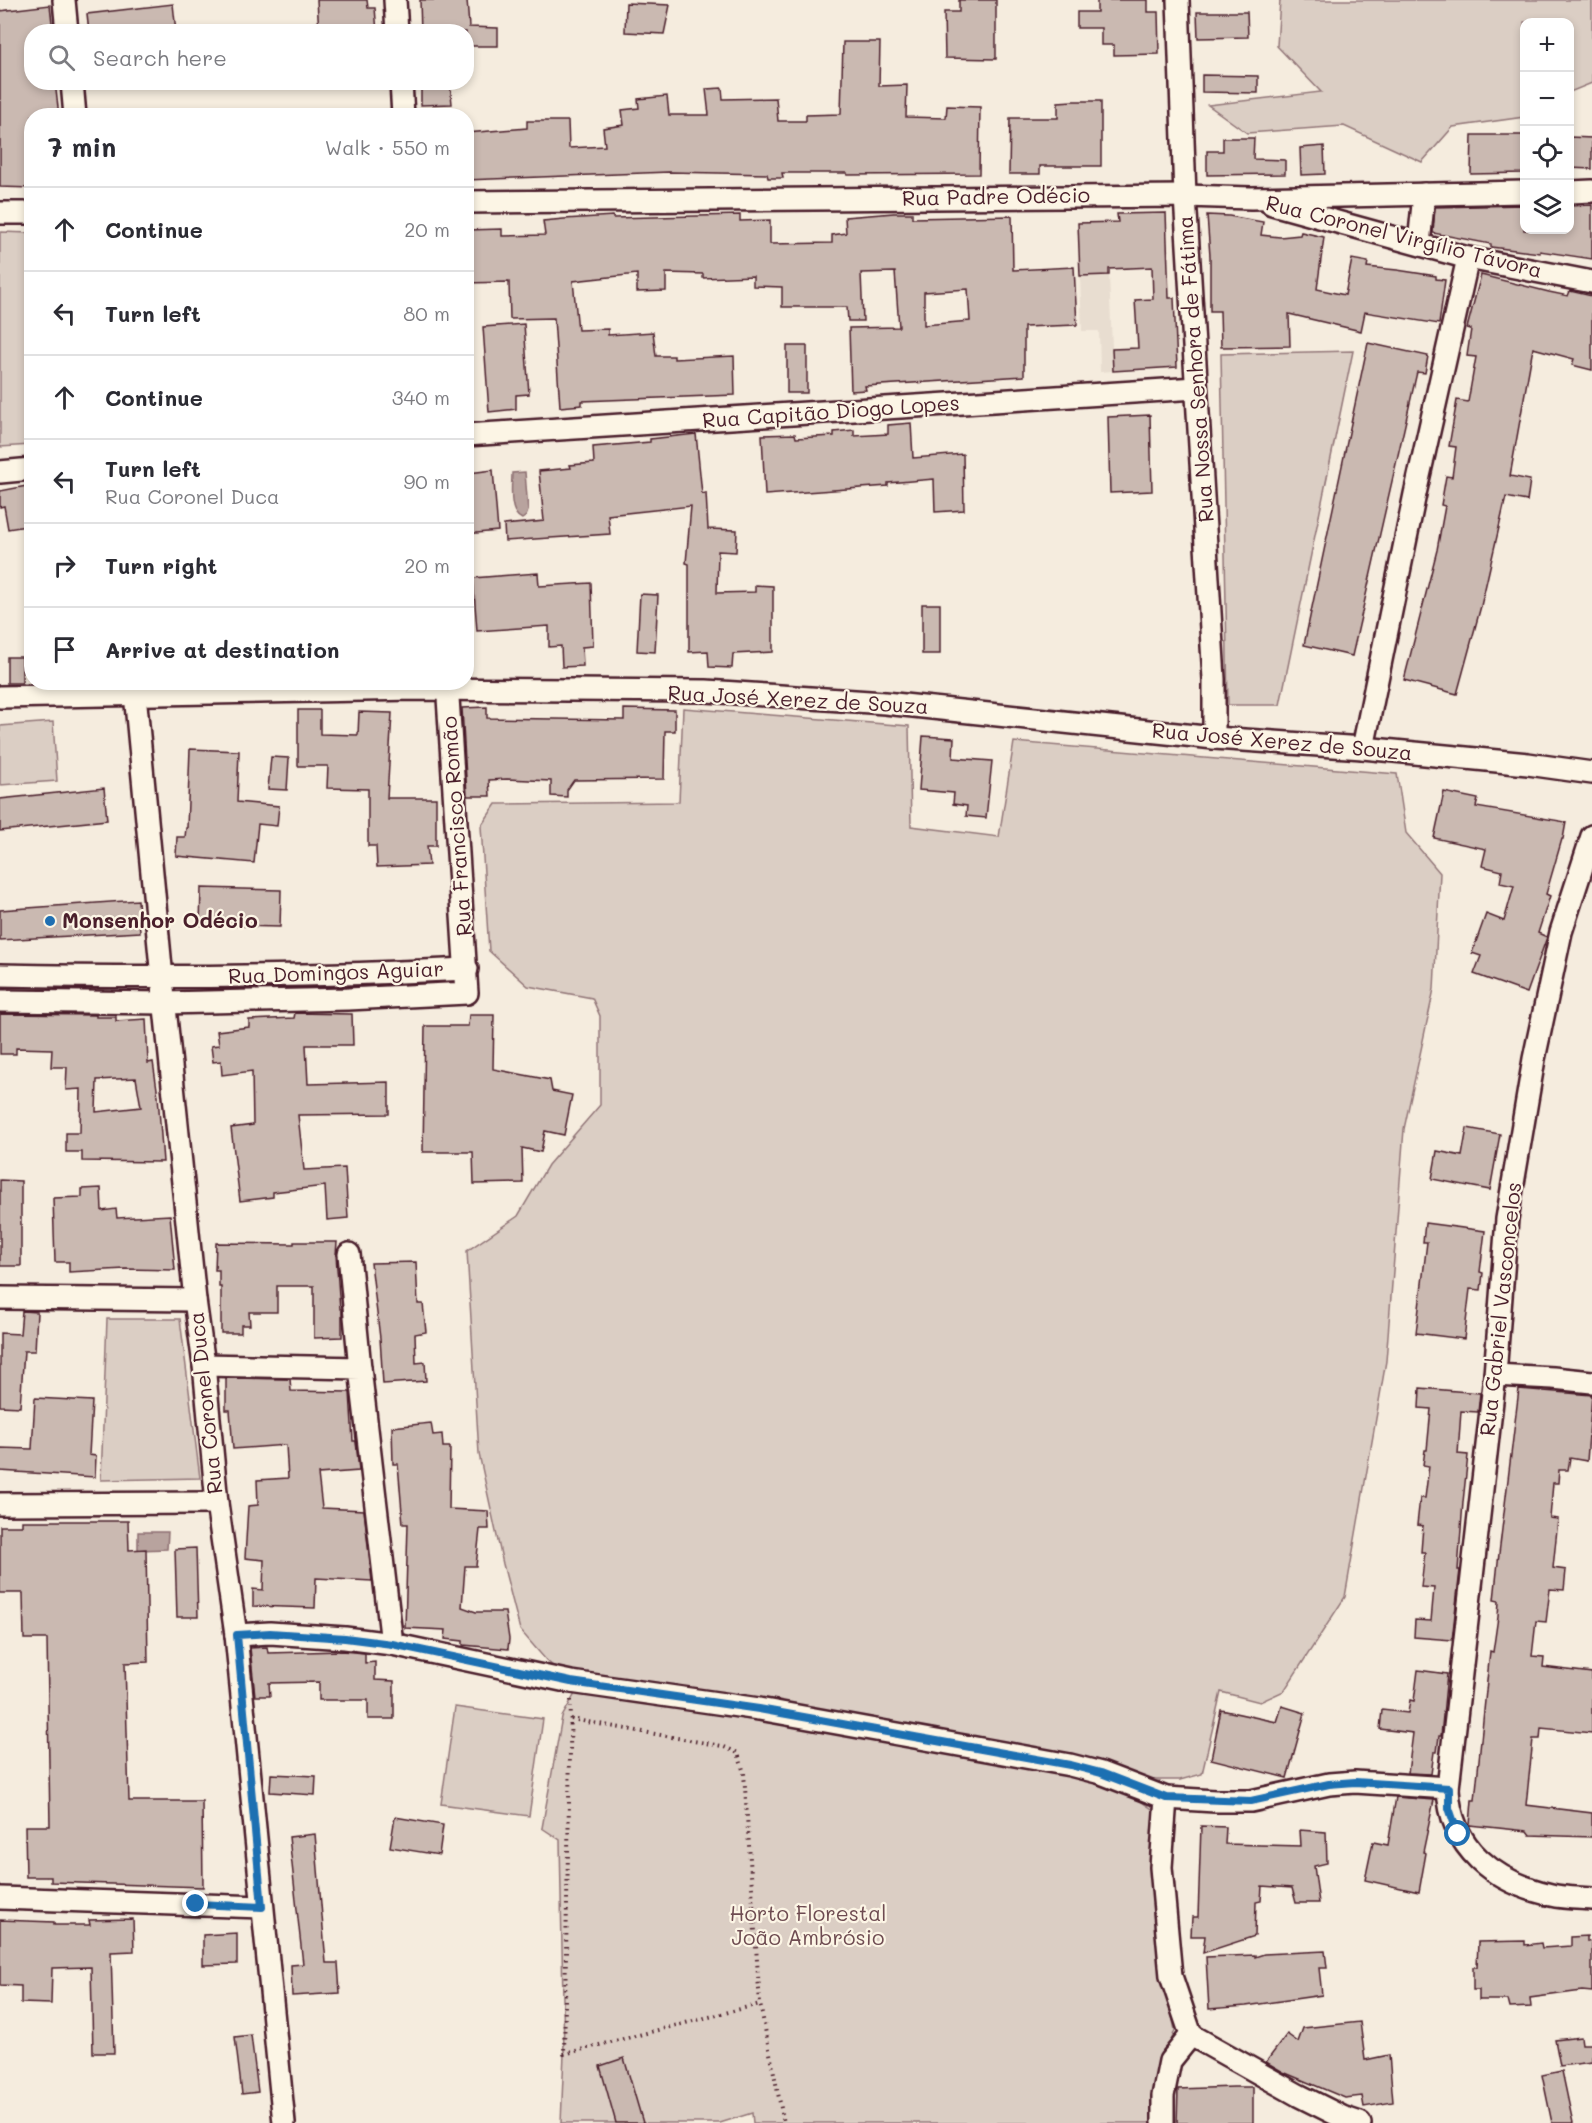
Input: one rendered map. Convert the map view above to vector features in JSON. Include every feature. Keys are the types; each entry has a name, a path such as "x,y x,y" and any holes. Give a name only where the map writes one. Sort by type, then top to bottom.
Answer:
{"street":[{"path":"64,0 66,24"},
{"path":"395,0 396,24"},
{"name":"Rua Nossa Senhora de Fátima","path":"1178,0 1185,196 1214,679 1214,738"},
{"path":"73,90 74,108"},
{"path":"401,90 403,108"},
{"path":"1574,192 1592,191"},
{"name":"Rua Padre Odécio","path":"474,202 1185,196 1251,198 1520,192"},
{"path":"1419,244 1425,194"},
{"name":"Rua Coronel Virgílio Távora","path":"1251,198 1468,258 1592,282"},
{"path":"0,213 24,213"},
{"path":"1363,748 1415,494 1468,258"},
{"name":"Rua Capitão Diogo Lopes","path":"474,434 1196,388"},
{"path":"0,472 24,470"},
{"name":"Rua José Xerez de Souza","path":"474,687 706,691 885,703 1214,738 1363,748 1528,764 1592,773"},
{"name":"Rua José Xerez de Souza","path":"0,697 117,690"},
{"name":"Rua Coronel Duca","path":"134,690 217,1503 237,1635 284,2123"},
{"name":"Rua Francisco Romão","path":"448,690 467,969"},
{"name":"Rua Gabriel Vasconcelos","path":"1592,836 1562,932 1534,1059 1507,1219 1495,1375 1449,1788 1449,1808 1458,1834 1479,1861 1513,1883 1542,1893 1592,1899"},
{"name":"Rua Domingos Aguiar","path":"0,975 162,978 346,975 467,969 467,993 348,999 165,1003 0,1001"},
{"path":"346,975 348,999"},
{"path":"349,1254 392,1644"},
{"path":"0,1298 195,1300"},
{"path":"204,1365 360,1368"},
{"path":"1495,1375 1592,1382"},
{"path":"0,1504 217,1503"},
{"path":"237,1635 270,1633 392,1644 571,1682 759,1709 1070,1765 1101,1773 1166,1798 1251,1801 1329,1784 1355,1782 1449,1788"},
{"path":"1166,1798 1161,1868 1171,1976 1191,2035 1299,2095 1342,2117 1360,2123"},
{"path":"0,1898 262,1907"},
{"path":"1163,2123 1163,2096 1170,2061 1191,2035"}],"path":[{"path":"760,2004 564,2054 571,1719 722,1746 738,1753 744,1773 760,2004 784,2123"}],"shaded area":[{"path":"1109,275 1113,371 1100,372 1099,331 1082,331 1080,276"},
{"path":"525,472 528,511 522,519 513,505 512,473"},
{"path":"138,1532 168,1532 167,1549 138,1550"}],"green space":[{"path":"1280,0 1592,0 1592,83 1574,90 1574,18 1520,18 1520,118 1453,127 1422,162 1344,126 1247,133 1208,105 1321,92 1277,46"},
{"path":"0,232 24,233 24,445 0,447"},
{"path":"1353,351 1280,705 1228,705 1221,354"},
{"path":"683,708 909,726 911,826 999,837 1014,742 1397,774 1406,833 1440,873 1434,989 1404,1129 1386,1361 1345,1597 1284,1691 1260,1702 1221,1692 1202,1774 1180,1780 1144,1780 571,1682 546,1660 520,1630 479,1454 467,1251 518,1216 548,1165 600,1105 600,1016 592,998 528,986 489,951 481,826 496,804 679,802"},
{"path":"53,722 57,781 0,785 0,726"},
{"path":"107,1319 180,1319 200,1478 101,1480"},
{"name":"Horto Florestal João Ambrósio","path":"576,1692 858,1737 1087,1777 1127,1792 1155,1811 1163,1972 1175,2030 1158,2077 1158,2123 753,2123 752,2113 720,2123 561,2123 564,2054 560,1840 542,1828 562,1717"},
{"path":"455,1707 543,1719 529,1816 441,1804"}],"building":[{"path":"317,0 367,0 368,8 375,8 376,24 318,24"},
{"path":"420,0 467,0 469,24 421,24"},
{"path":"959,0 996,0 996,59 945,58 944,12 959,12"},
{"path":"1097,0 1148,0 1148,12 1158,12 1159,54 1114,55 1114,45 1101,45 1101,28 1077,28 1077,12 1097,12"},
{"path":"626,3 670,5 664,34 625,32"},
{"path":"173,4 175,24 88,24 87,14"},
{"path":"50,5 52,24 24,24 24,90 56,90 58,108 24,108 24,188 0,187 0,11"},
{"path":"1197,12 1247,12 1248,37 1198,38"},
{"path":"474,27 498,28 498,46 474,46"},
{"path":"843,42 880,42 879,86 907,85 906,117 946,118 947,106 980,107 979,174 782,173 783,178 768,178 767,174 669,172 474,180 474,132 527,128 527,121 568,121 569,148 605,146 603,128 624,125 622,110 639,108 638,99 667,96 669,115 709,115 706,89 722,88 723,99 776,98 778,121 806,121 806,115 841,114"},
{"path":"1202,75 1258,76 1258,93 1202,92"},
{"path":"421,90 451,90 452,104 421,105"},
{"path":"1101,101 1101,166 1040,166 1040,174 1009,174 1010,118 1058,118 1058,102"},
{"path":"1472,135 1520,135 1520,173 1471,174"},
{"path":"1574,137 1592,138 1592,169 1574,168"},
{"path":"1223,138 1254,138 1253,159 1285,160 1285,174 1207,175 1207,151 1223,151"},
{"path":"1324,146 1325,174 1301,175 1300,148"},
{"path":"1520,205 1520,234 1574,234 1574,206 1592,205 1592,259 1540,251 1540,253 1491,247 1491,244 1433,233 1435,207"},
{"path":"894,213 912,213 912,218 1012,216 1013,270 1074,267 1077,325 1024,327 1024,376 865,386 866,390 851,391 849,328 899,327 895,272 861,273 863,321 848,321 847,307 782,307 782,287 753,286 753,276 703,278 703,274 666,273 666,291 637,292 637,274 573,281 578,330 608,329 608,335 653,332 656,356 674,356 674,359 734,356 735,395 582,401 582,405 560,407 554,318 510,319 509,282 474,283 474,230 502,229 502,236 545,235 543,221 613,216 613,218 740,215 740,221 770,220 770,244 832,243 832,235 846,233 845,217","holes":["968,289 970,321 924,325 924,292"]},
{"path":"1166,213 1169,298 1174,298 1177,367 1113,371 1112,349 1138,348 1135,300 1153,299 1152,267 1109,269 1109,275 1080,276 1078,223 1118,222 1117,214"},
{"path":"1207,215 1263,222 1261,235 1280,237 1300,235 1301,232 1324,237 1317,289 1345,295 1352,259 1368,262 1367,267 1436,276 1436,279 1445,280 1439,324 1365,312 1361,331 1289,314 1290,346 1221,347 1220,311 1210,311"},
{"path":"1481,275 1568,296 1570,291 1592,296 1592,370 1572,365 1574,359 1533,348 1510,476 1530,480 1527,501 1506,497 1481,606 1457,694 1404,680 1437,550 1445,506 1441,505 1446,476 1452,477 1456,447 1449,446 1457,400 1468,402 1476,357 1467,356 1471,329 1467,328"},
{"path":"524,324 529,394 516,395 516,409 489,412 483,327"},
{"path":"1368,343 1428,356 1425,373 1417,372 1352,656 1304,645"},
{"path":"787,346 807,346 807,393 787,393"},
{"path":"1150,415 1152,491 1110,493 1108,417"},
{"path":"911,423 913,458 963,454 964,510 935,512 934,479 888,483 888,486 765,495 762,435 795,434 796,438 834,436 834,432 854,430 854,436 888,434 888,425"},
{"path":"696,434 702,494 706,493 708,529 737,530 736,552 718,551 717,593 755,592 755,585 773,586 773,652 733,654 732,668 709,667 708,651 689,652 689,564 686,563 691,506 608,515 610,534 505,541 504,525 544,521 539,471 594,463 593,447 650,442 650,439"},
{"path":"493,470 498,531 474,533 474,472"},
{"path":"24,486 24,526 8,529 4,506 0,507 0,491"},
{"path":"538,573 539,586 591,583 593,646 582,647 583,666 562,667 561,646 549,647 549,626 477,631 474,578"},
{"path":"640,594 658,595 655,652 637,651"},
{"path":"922,604 940,604 940,654 922,654"},
{"path":"7,657 22,657 22,683 7,683"},
{"path":"487,707 487,718 624,720 624,709 675,710 675,731 665,731 664,779 574,780 567,790 567,797 551,796 551,781 489,780 490,796 467,796 462,708"},
{"path":"298,710 320,710 320,734 358,735 359,712 392,713 387,798 436,798 436,846 427,846 429,865 377,867 376,846 368,846 368,789 327,788 328,766 298,766"},
{"path":"923,736 954,738 953,758 992,761 986,818 966,816 967,806 953,804 954,793 919,790"},
{"path":"190,749 239,751 237,802 279,806 277,826 258,824 254,863 176,856 177,837 185,837 187,828"},
{"path":"271,757 289,758 287,790 268,789"},
{"path":"104,788 107,820 0,831 0,799"},
{"path":"1444,792 1478,799 1476,807 1566,822 1546,894 1550,896 1538,933 1547,937 1527,993 1474,974 1481,956 1472,953 1486,914 1504,921 1514,886 1500,883 1502,871 1482,866 1486,849 1434,838"},
{"path":"201,888 281,890 280,927 200,925"},
{"path":"138,900 140,932 0,940 0,910"},
{"path":"295,1013 352,1014 353,1045 306,1045 308,1084 389,1082 389,1114 298,1115 304,1170 345,1168 348,1218 327,1220 325,1186 273,1192 273,1197 240,1201 231,1128 253,1125 252,1071 222,1075 221,1061 213,1062 211,1046 219,1045 217,1031 249,1027 249,1020 294,1018"},
{"path":"0,1014 96,1015 96,1017 116,1017 116,1021 146,1019 148,1063 153,1062 163,1162 82,1161 82,1152 66,1152 66,1133 80,1133 81,1089 66,1090 67,1067 51,1067 52,1049 16,1048 16,1054 0,1054","holes":["136,1078 141,1107 96,1112 97,1080"]},
{"path":"469,1015 494,1015 493,1069 550,1080 552,1091 572,1095 564,1135 545,1131 541,1152 522,1148 523,1183 474,1184 473,1152 423,1152 425,1026 468,1026"},
{"path":"1467,1128 1500,1134 1490,1190 1432,1179 1437,1151 1462,1156"},
{"path":"0,1180 21,1181 21,1266 0,1266"},
{"path":"101,1188 102,1211 116,1209 117,1218 170,1215 175,1270 125,1269 69,1272 69,1262 55,1262 53,1198 82,1197 82,1189"},
{"path":"1425,1223 1485,1231 1480,1272 1483,1273 1481,1290 1470,1289 1464,1339 1416,1333 1427,1242 1423,1242"},
{"path":"294,1242 337,1242 342,1337 314,1338 314,1286 277,1286 277,1312 249,1312 250,1325 241,1325 241,1333 221,1333 221,1287 219,1287 219,1270 215,1270 216,1243 294,1244"},
{"path":"416,1262 418,1304 423,1304 426,1332 415,1334 416,1363 425,1362 426,1381 383,1384 371,1263"},
{"path":"22,1311 37,1312 35,1351 24,1351 20,1407 0,1406 0,1333 20,1334"},
{"path":"226,1378 290,1379 291,1391 350,1392 353,1441 356,1441 359,1471 318,1474 322,1508 364,1510 372,1581 316,1578 315,1608 253,1606 253,1589 263,1590 264,1560 245,1558 248,1506 258,1505 257,1480 288,1478 286,1445 233,1449 230,1410 226,1410"},
{"path":"1420,1388 1480,1393 1478,1412 1461,1411 1458,1454 1468,1455 1458,1570 1460,1570 1452,1640 1414,1637 1415,1620 1431,1621 1434,1588 1421,1587 1425,1552 1421,1552 1423,1526 1417,1525 1420,1498 1425,1498 1429,1466 1423,1465 1425,1450 1427,1450 1431,1409 1419,1408"},
{"path":"1519,1389 1592,1395 1587,1461 1570,1458 1568,1470 1559,1470 1558,1483 1553,1483 1550,1518 1558,1519 1553,1568 1566,1570 1564,1590 1550,1589 1546,1622 1536,1621 1532,1656 1544,1657 1543,1667 1592,1673 1592,1733 1541,1728 1540,1739 1533,1739 1526,1805 1592,1813 1592,1837 1530,1835 1527,1831 1470,1825 1472,1800 1475,1800 1490,1651 1493,1652 1498,1617 1499,1601 1494,1600"},
{"path":"35,1398 92,1401 89,1455 96,1456 95,1477 0,1471 0,1448 32,1449"},
{"path":"431,1423 433,1435 442,1434 443,1447 450,1447 449,1509 488,1511 489,1529 480,1529 476,1566 465,1566 462,1607 476,1612 505,1612 509,1639 508,1649 463,1645 463,1641 445,1639 446,1630 405,1628 408,1524 403,1524 398,1464 393,1464 392,1427"},
{"path":"22,1521 128,1521 129,1550 146,1549 148,1662 125,1663 129,1801 202,1801 203,1887 51,1882 51,1877 26,1877 25,1826 50,1826 47,1639 24,1639 23,1593 0,1593 0,1526 22,1526"},
{"path":"196,1548 198,1617 177,1617 175,1549"},
{"path":"267,1647 268,1653 342,1651 365,1653 365,1663 375,1662 375,1680 394,1681 394,1719 368,1719 368,1700 319,1700 319,1682 269,1683 270,1696 255,1696 250,1648"},
{"path":"1418,1670 1447,1674 1441,1736 1439,1736 1437,1752 1434,1752 1431,1774 1408,1773 1413,1733 1380,1729 1382,1710 1408,1713 1410,1700 1414,1701"},
{"path":"1282,1706 1305,1713 1287,1778 1211,1759 1221,1710 1277,1722"},
{"path":"271,1774 316,1776 315,1795 270,1792"},
{"path":"1396,1797 1434,1800 1423,1852 1426,1853 1419,1892 1365,1880 1373,1842 1388,1845"},
{"path":"395,1817 443,1825 439,1855 390,1847"},
{"path":"1201,1826 1226,1827 1225,1844 1301,1846 1300,1830 1326,1832 1327,1863 1314,1866 1319,1903 1296,1903 1292,1888 1262,1886 1261,1901 1256,1902 1255,1936 1203,1953 1205,1936 1191,1936 1192,1917 1198,1917"},
{"path":"315,1834 326,1963 338,1963 340,1993 292,1996 291,1965 303,1964 289,1837"},
{"path":"133,1919 134,1951 111,1952 114,2053 93,2053 91,1967 52,1968 51,2004 21,2003 21,1986 0,1985 0,1920 54,1922 54,1925 90,1925 89,1920"},
{"path":"237,1933 237,1964 203,1965 203,1935"},
{"path":"1587,1936 1587,1942 1592,1941 1592,1992 1582,1991 1530,1998 1531,2007 1510,2008 1508,2000 1479,2000 1479,1990 1473,1990 1473,1967 1477,1967 1478,1942 1525,1941 1525,1945 1541,1943 1542,1948 1571,1946 1571,1937"},
{"path":"1325,1951 1327,1968 1319,1968 1322,1995 1209,2009 1206,1957 1255,1955 1255,1957 1264,1954"},
{"path":"1360,2022 1365,2060 1389,2055 1393,2102 1364,2107 1362,2096 1345,2098 1283,2072 1266,2062 1287,2034 1298,2042 1303,2028"},
{"path":"251,2035 258,2092 242,2094 235,2037"},
{"path":"1581,2037 1582,2044 1592,2044 1592,2062 1560,2066 1555,2040"},
{"path":"624,2058 643,2123 616,2123 600,2066"},
{"path":"1562,2071 1573,2123 1552,2123 1542,2075"},
{"path":"1253,2087 1253,2123 1177,2123 1178,2089"}],"place":[{"name":"Monsenhor Odécio","path":"50,921"}],"route":[{"path":"196,1904 262,1907 237,1635 270,1633 392,1644 547,1678 759,1709 1070,1765 1101,1773 1166,1798 1251,1801 1329,1784 1355,1782 1449,1788 1449,1808 1458,1834"}]}
